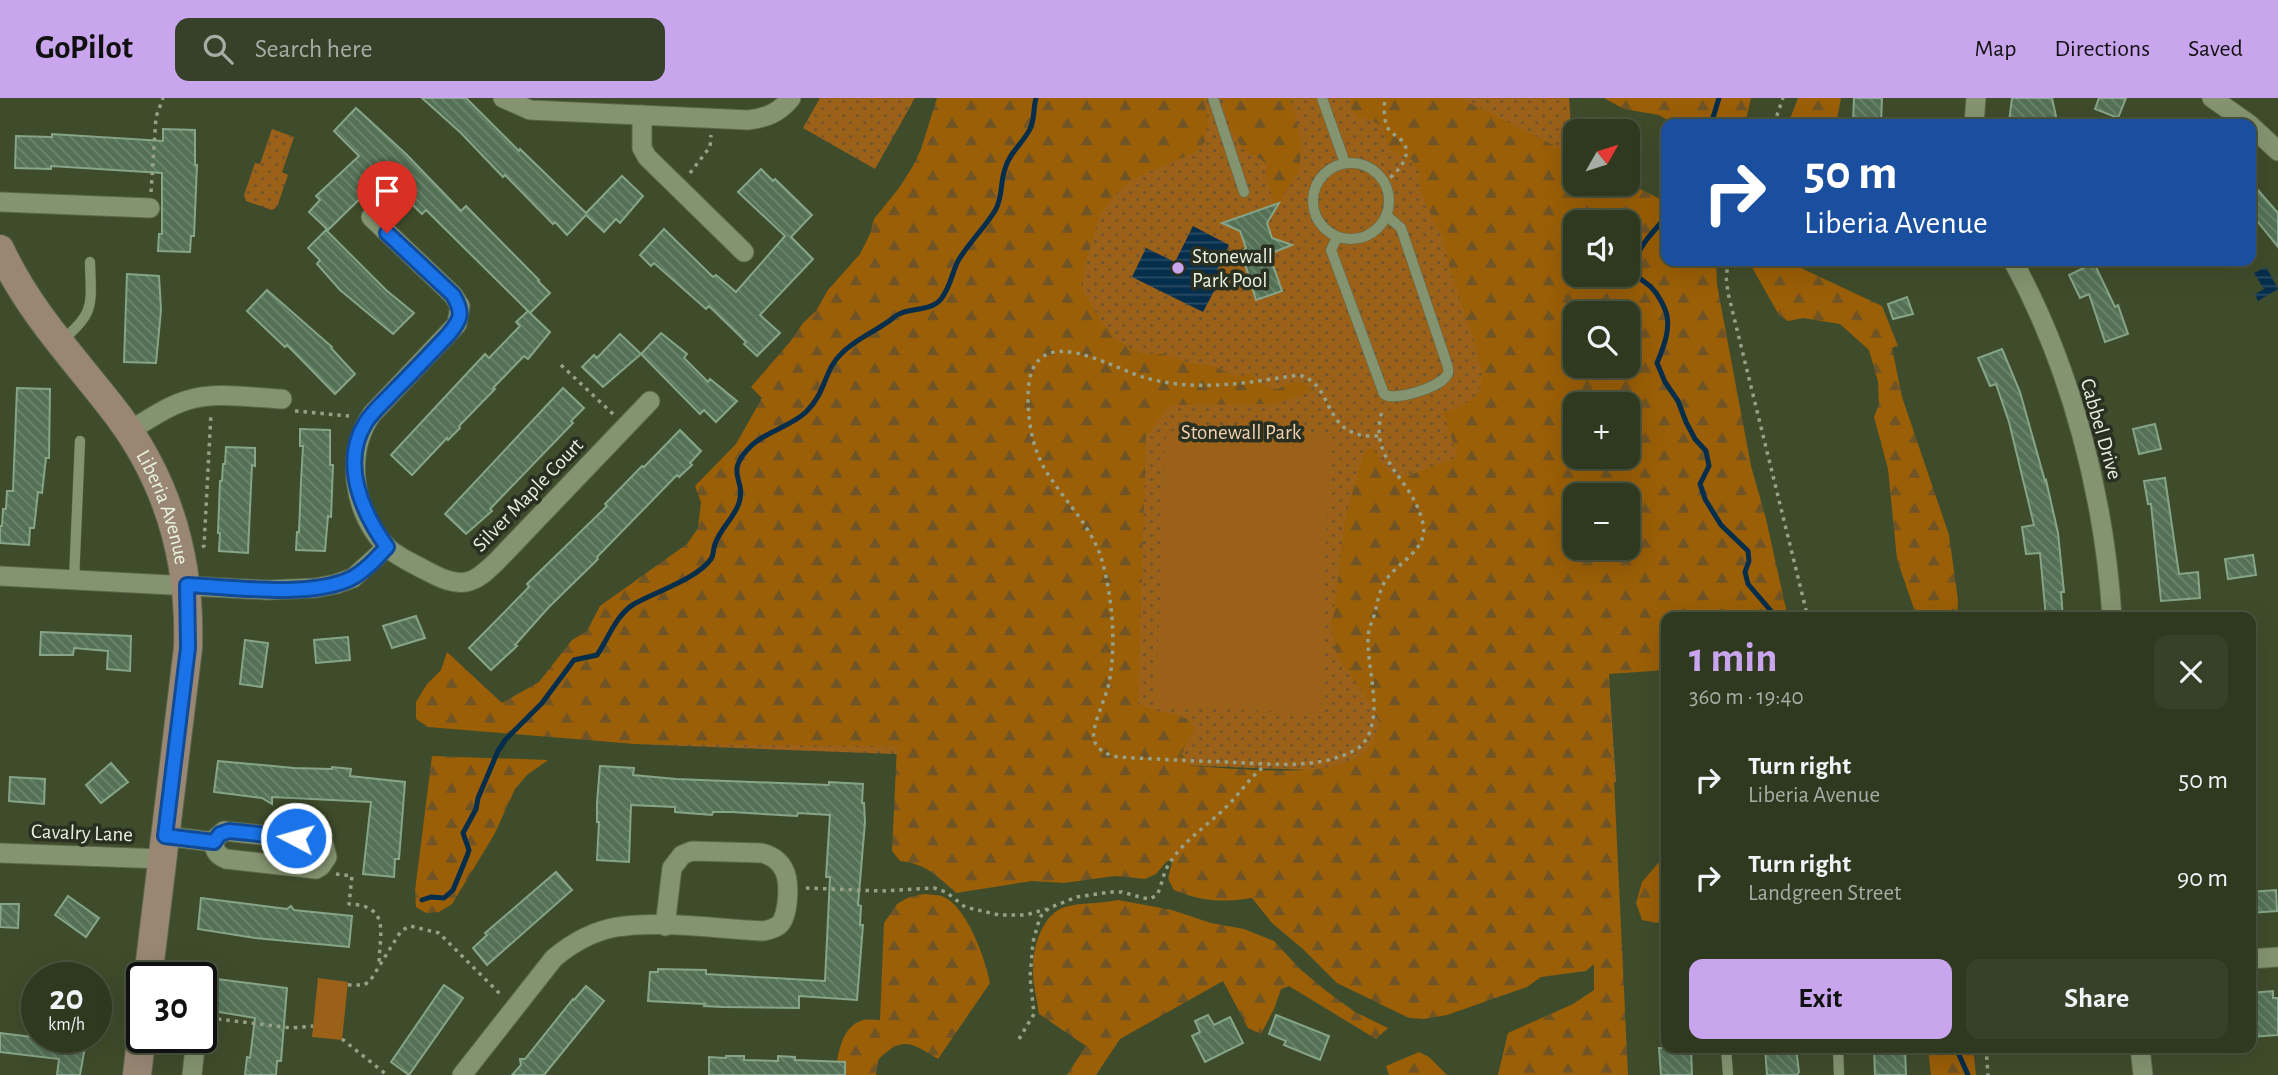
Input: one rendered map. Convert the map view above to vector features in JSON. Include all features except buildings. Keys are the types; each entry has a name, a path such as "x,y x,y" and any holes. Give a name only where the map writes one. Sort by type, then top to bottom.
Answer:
{"main road":[{"name":"Liberia Avenue","path":"0,249 16,282 59,343 130,432 166,502 181,552 187,585 188,648 150,962"},
{"path":"137,1075 140,1053"}],"street":[{"path":"503,98 530,110 760,119 784,107 791,98"},
{"path":"1974,119 1976,98"},
{"path":"2212,98 2242,119"},
{"path":"642,115 642,148 647,157 744,252"},
{"path":"2256,131 2278,151"},
{"path":"0,202 150,208"},
{"path":"0,576 267,590 336,584 353,578 387,547 372,526 361,503 355,478 358,442 372,414 457,324 460,306 453,295 371,217"},
{"name":"Cabbel Drive","path":"2015,266 2041,320 2070,394 2087,455 2100,517 2111,612"},
{"path":"130,432 175,404 191,399 282,399"},
{"name":"Silver Maple Court","path":"387,547 405,560 450,581 468,582 476,579 496,562 650,401"},
{"path":"229,831 319,841 327,850 323,864 316,869 226,859 217,853 214,842 220,834 229,831"},
{"name":"Cavalry Lane","path":"0,853 164,848 214,842"},
{"path":"462,1075 554,958 570,945 617,927 666,926 762,931 771,929 778,925 787,909 787,877 783,868 771,856 762,853 692,851 682,855 672,869 666,926"},
{"path":"2256,958 2278,957"},
{"path":"192,1075 194,1053"},
{"path":"2141,1053 2143,1075"}],"lane":[{"path":"1213,98 1244,192"},
{"path":"1322,98 1345,163"},
{"path":"1345,163 1364,165 1373,170 1384,183 1389,195 1387,215 1382,224 1366,236 1347,239 1337,237 1328,232 1316,216 1313,197 1320,178 1335,166 1345,163"},
{"path":"1337,237 1331,250 1381,388 1388,397 1400,397 1436,384 1447,376 1449,371 1401,228 1387,215"},
{"path":"59,343 82,322 90,308 90,262"},
{"path":"74,580 80,441"},
{"path":"1726,1053 1728,1075"},
{"path":"1838,1053 1839,1075"}],"path":[{"path":"150,208 156,117 163,98"},
{"path":"1384,183 1396,173 1406,154 1401,139 1388,127 1384,109 1385,98"},
{"path":"1776,119 1783,98"},
{"path":"678,188 710,147 712,118"},
{"path":"1728,266 1728,293 1807,612"},
{"path":"1378,436 1354,432 1339,425 1320,389 1309,379 1298,375 1208,386 1172,384 1061,350 1041,358 1031,375 1028,391 1028,410 1035,446 1043,465 1094,541 1106,574 1113,630 1112,659 1108,686 1094,734 1095,743 1103,752 1118,757 1267,764 1308,763 1338,758 1358,749 1371,730 1375,707 1368,631 1384,582 1416,549 1424,530 1416,503 1385,457 1378,436 1379,420 1388,397"},
{"path":"562,365 626,426"},
{"path":"181,552 204,546 212,397"},
{"path":"282,399 282,410 347,414 364,426"},
{"path":"787,887 881,891 934,888 946,892 965,907 999,915 1026,915 1077,897 1110,892 1150,899 1157,895 1167,867 1176,853 1267,764"},
{"path":"323,864 335,874 352,876 349,904 367,905 376,912 381,929 379,965"},
{"path":"1019,1039 1034,1014 1030,977 1032,954 1036,927 1048,908"},
{"path":"348,985 367,984 404,928 411,926 434,931 447,940 493,988 516,1006"},
{"path":"217,1019 292,1028 313,1026"},
{"path":"342,1039 387,1075"},
{"path":"1986,1053 1988,1075"}],"green space":[{"path":"820,98 915,98 875,169 803,128"},
{"path":"937,98 1204,98 1208,120 1205,142 1194,153 1137,177 1119,190 1100,214 1083,271 1083,291 1098,317 1113,337 1138,353 1162,354 1189,363 1214,366 1234,376 1251,375 1265,387 1278,389 1289,382 1304,383 1313,391 1274,404 1171,405 1146,436 1138,704 1183,717 1192,724 1196,730 1182,754 1191,766 1279,771 1326,768 1346,763 1368,748 1380,723 1366,696 1336,655 1332,626 1345,521 1359,467 1367,449 1373,448 1393,476 1407,476 1458,457 1443,413 1462,406 1480,392 1482,372 1475,344 1443,239 1420,191 1420,174 1412,160 1392,149 1383,127 1368,118 1359,119 1351,109 1350,98 1460,98 1563,150 1563,196 1640,196 1640,189 1661,200 1661,266 1716,266 1717,285 1751,466 1787,612 1661,612 1661,670 1609,674 1628,1075 1498,1075 1508,1033 1573,1004 1594,990 1594,964 1586,971 1541,977 1527,987 1447,1015 1424,1019 1409,1018 1337,983 1272,923 1252,898 1212,900 1174,890 1168,879 1173,858 1156,874 1145,879 1115,876 1064,883 1032,881 956,893 931,872 900,861 892,851 897,746 635,744 428,727 416,719 416,702 427,684 441,670 447,652 502,703 539,682 572,640 587,631 600,606 687,544 698,528 701,502 695,486 736,444 762,398 751,387 860,254 874,219 899,188 921,149"},
{"name":"Stonewall Park","path":"1052,98 1569,98 1571,119 1563,119 1563,196 1576,196 1577,210 1563,210 1563,287 1575,287 1575,301 1563,301 1563,378 1575,378 1575,392 1563,392 1563,469 1575,469 1575,483 1563,483 1563,560 1601,560 1616,782 635,744 785,364"},
{"path":"1223,98 1290,98 1301,153 1298,171 1283,196 1281,206 1274,202 1266,177 1267,166 1245,150 1233,133"},
{"path":"1604,98 1751,98 1746,119 1666,119 1659,115 1624,109"},
{"path":"1798,98 1841,98 1837,119 1790,119"},
{"path":"272,129 294,137 282,172 288,175 277,207 272,210 246,201 244,195 255,163 260,164"},
{"path":"1753,266 1797,266 1882,306 1898,346 1892,348 1902,397 1949,535 1957,612 1915,612 1897,559 1888,469 1874,417 1879,404 1878,381 1869,350 1840,324 1803,318 1788,321 1779,315"},
{"path":"1166,431 1330,437 1320,713 1156,707"},
{"path":"432,756 548,760 527,775 515,789 494,835 452,904 439,912 426,913 416,907 415,891"},
{"path":"1661,860 1661,921 1657,923 1642,920 1636,903 1642,882"},
{"path":"924,894 946,898 961,913 980,949 990,983 938,1059 914,1046 901,1044 878,1060 876,1075 836,1075 839,1051 850,1028 863,1020 880,1020 884,923 897,904 909,897"},
{"path":"1118,900 1172,910 1211,923 1244,929 1274,941 1300,969 1325,990 1355,1012 1388,1028 1376,1039 1289,986 1281,989 1261,1034 1248,1028 1223,981 1120,1039 1096,1075 1067,1075 1086,1046 1039,1014 1033,971 1038,939 1045,923 1065,907"},
{"path":"318,978 348,982 342,1040 312,1037"},
{"path":"1419,1052 1429,1057 1447,1075 1389,1075 1386,1066"},
{"path":"1929,1053 1974,1053 1976,1075 1931,1075"}],"water":[{"name":"Stonewall Park Pool","path":"1193,226 1229,245 1217,270 1223,274 1203,312 1132,277 1146,248 1175,262"},
{"path":"2266,267 2278,289 2258,301 2255,294 2264,289 2254,273"}],"waterway":[{"path":"422,900 431,897 444,898 453,890 469,850 463,833 476,809 498,751 506,739 542,703 574,660 597,655 617,621 628,609 696,573 711,559 717,539 739,503 741,495 737,470 743,455 758,440 806,412 818,397 835,360 859,339 898,314 931,306 941,299 958,261 996,209 1003,174 1007,163 1030,129 1036,98"},
{"path":"1713,119 1719,98"},
{"path":"1661,223 1642,246 1635,263 1635,272 1656,293 1667,316 1667,334 1657,363 1695,439 1706,451 1709,466 1700,484 1705,499 1721,525 1748,551 1749,561 1745,572 1748,584 1772,612"},
{"path":"1958,1053 1968,1075"}],"place":[{"name":"Stonewall Park Pool","path":"1178,268"}],"route":[{"path":"296,838 229,831 224,831 214,842 165,836 188,648 187,585 267,590 336,584 353,578 387,547 372,526 361,503 355,478 360,436 372,414 448,335 457,324 460,314 460,306 453,295 387,233"}]}
